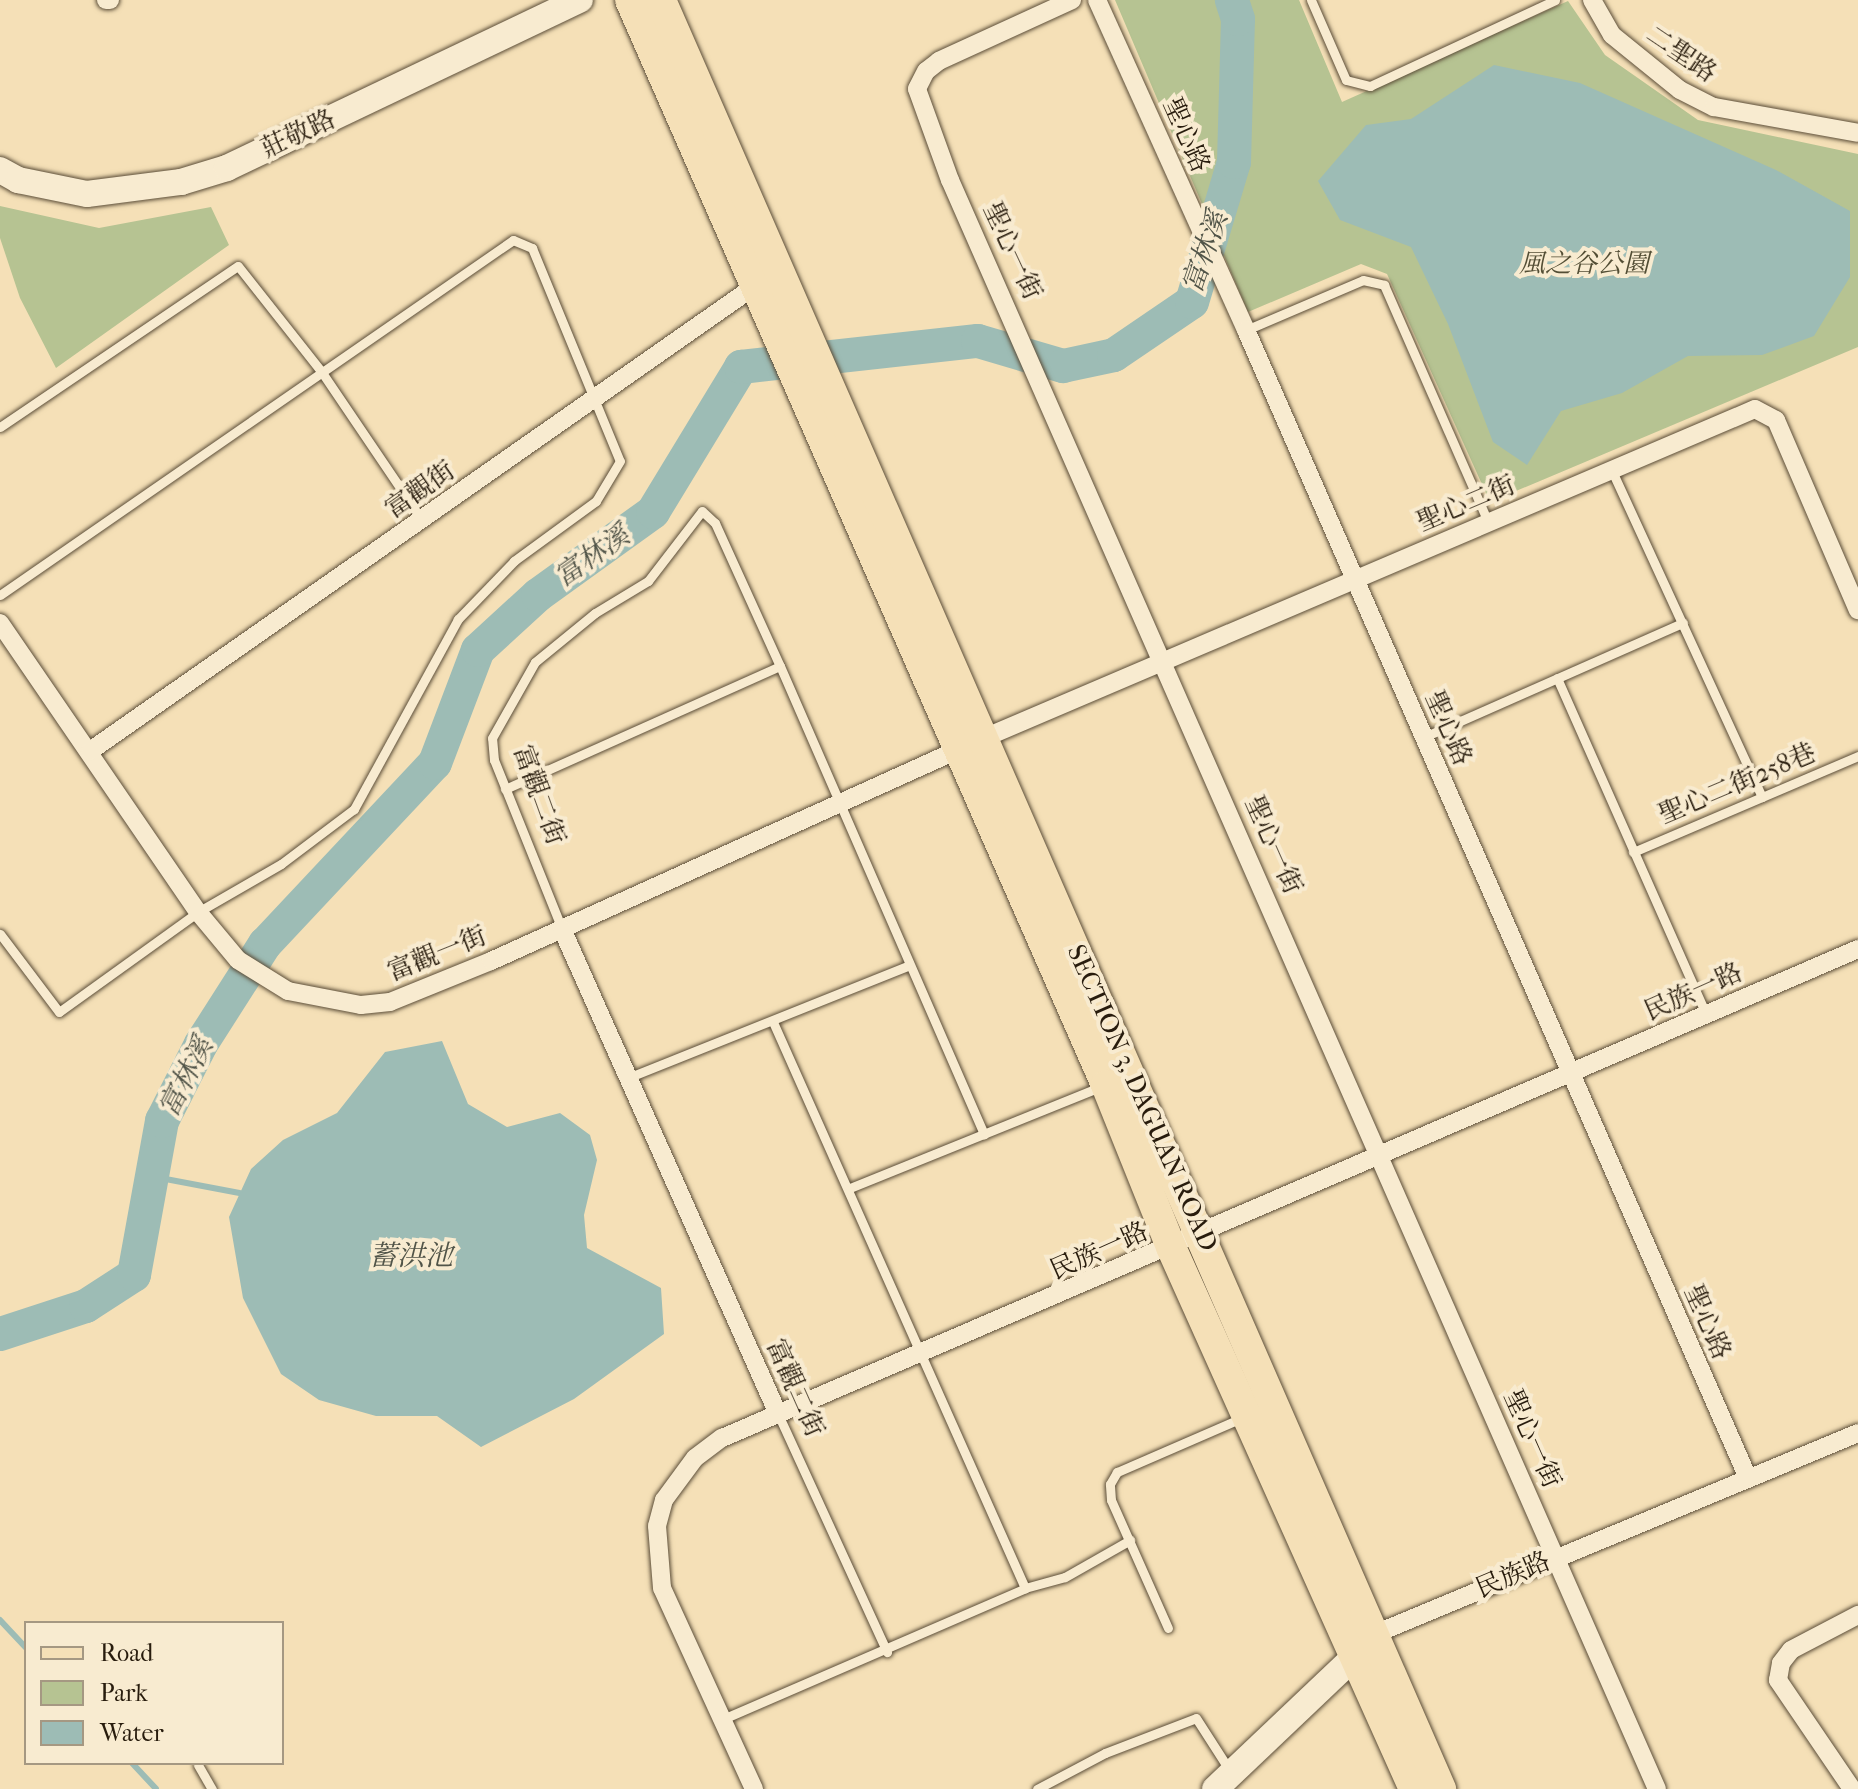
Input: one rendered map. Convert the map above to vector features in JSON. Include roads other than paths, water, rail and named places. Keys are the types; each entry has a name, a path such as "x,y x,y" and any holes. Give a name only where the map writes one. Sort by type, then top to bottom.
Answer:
{"main road":[{"path":"630,0 766,279"},
{"path":"661,0 766,279"},
{"name":"SECTION 3, DAGUAN ROAD","path":"766,279 972,744 1200,1234 1263,1410 1365,1646 1414,1789"},
{"name":"SECTION 3, DAGUAN ROAD","path":"972,744 1171,1247 1263,1410"},
{"name":"SECTION 3, DAGUAN ROAD","path":"1365,1646 1441,1789"}],"street":[{"name":"莊敬路","path":"0,170 18,180 87,194 181,182 227,168 580,0"},
{"name":"聖心一街","path":"1072,0 939,61 926,71 917,89 950,180 1001,289 1657,1789"},
{"name":"聖心路","path":"1097,0 1246,330 1569,1076 1748,1478"},
{"name":"二聖路","path":"1592,0 1612,35 1646,67 1703,102 1858,133"},
{"name":"富觀街","path":"90,751 766,279"},
{"name":"聖心二街","path":"972,744 1755,409 1770,413 1858,610"},
{"name":"富觀一街","path":"0,623 198,912 238,960 288,991 333,1003 390,1002 562,929 972,744"},
{"name":"富觀二街","path":"562,929 778,1414"},
{"name":"民族一路","path":"754,1789 662,1588 657,1526 664,1500 695,1458 722,1438 1381,1158 1858,949"},
{"name":"民族路","path":"1223,1781 1365,1646 1555,1558 1858,1433"},
{"path":"1852,1789 1778,1680 1781,1663 1791,1650 1858,1615"}],"lane":[{"path":"1311,0 1346,80 1370,86 1555,0"},
{"path":"0,595 513,240 532,248 597,396 620,461 596,501 514,561 458,619 354,809 281,864 198,912 59,1012 0,934"},
{"path":"0,427 238,266 321,371 422,520"},
{"path":"1246,330 1363,280 1384,285 1488,522"},
{"path":"1612,471 1762,797"},
{"name":"富觀二街","path":"562,929 505,789 492,738 535,662 595,613 648,581 702,511 715,523 780,666 908,966 984,1134"},
{"path":"1424,737 1683,623"},
{"path":"505,789 780,666"},
{"path":"1557,678 1706,1014"},
{"name":"聖心二街258巷","path":"1633,852 1858,756"},
{"path":"630,1077 908,966"},
{"path":"773,1022 850,1188 920,1355 1025,1588"},
{"path":"850,1188 1106,1085"},
{"path":"1168,1628 1111,1500 1110,1484 1117,1472 1263,1410"},
{"name":"富觀二街","path":"778,1414 887,1652"},
{"path":"723,1719 887,1652 1025,1588 1065,1577 1130,1540"},
{"path":"1037,1789 1105,1753 1196,1718 1223,1781"},
{"path":"198,1765 212,1789"}],"water":[{"path":"1494,65 1580,83 1776,170 1850,211 1850,277 1814,336 1762,355 1688,356 1622,393 1561,411 1527,465 1493,442 1448,324 1411,247 1340,220 1318,181 1366,125 1411,119"},
{"name":"蓄洪池","path":"442,1041 468,1104 507,1127 560,1113 590,1135 597,1160 584,1215 587,1248 661,1288 664,1334 574,1399 481,1447 437,1416 376,1416 319,1400 281,1374 243,1298 229,1217 251,1169 283,1140 337,1113 385,1052"}],"waterway":[{"name":"富林溪","path":"0,1334 86,1306 134,1275 162,1121 201,1044 265,944 435,763 478,650 538,595 653,512 741,367 978,341 1063,366 1114,355 1192,302 1234,162 1238,19 1232,0"},
{"path":"155,1177 240,1193"},
{"path":"0,1620 24,1646"},
{"path":"134,1765 156,1789"}],"park label":[{"name":"風之谷公園","path":"1584,264"}]}
